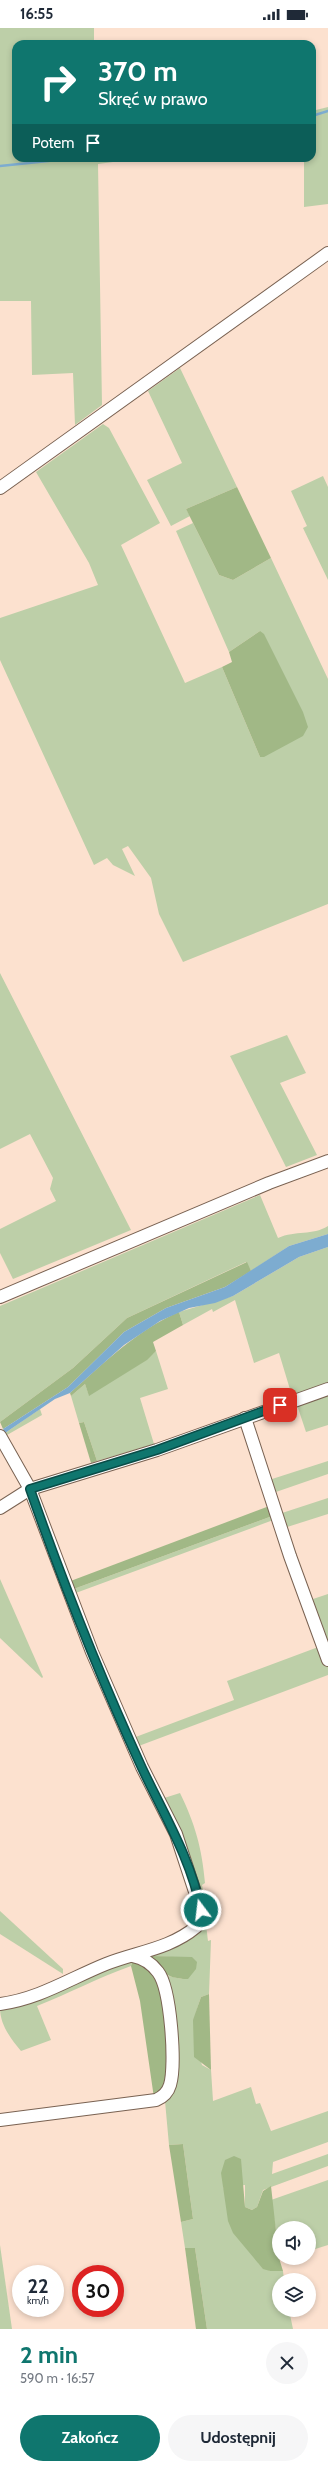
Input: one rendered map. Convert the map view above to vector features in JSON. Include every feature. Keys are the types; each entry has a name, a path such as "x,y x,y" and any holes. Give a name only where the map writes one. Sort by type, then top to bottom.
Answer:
{"street":[{"path":"0,488 328,253"},
{"path":"0,1297 262,1186 328,1161"},
{"path":"0,1508 30,1489 157,1450 328,1389"},
{"path":"245,1418 290,1556 328,1660"},
{"path":"0,1436 30,1489 80,1622 142,1768 176,1834 199,1901 201,1921 196,1927 161,1947 95,1968 34,1996 0,2004"},
{"path":"0,2120 156,2100 166,2093 172,2079 169,2005 159,1973 145,1959 133,1956"}],"green space":[{"path":"0,28 94,28 94,40 12,40 12,162 113,162 98,164 102,405 75,425 73,373 32,375 31,301 0,301"},
{"path":"328,107 328,204 304,207 304,162 316,162 316,110"},
{"path":"180,368 237,487 186,509 190,516 171,526 147,480 182,463 148,391"},
{"path":"103,424 109,428 160,523 121,545 185,683 222,667 260,757 260,631 229,652 176,531 193,523 219,575 233,580 271,558 328,679 328,904 183,962 159,914 151,878 128,846 122,849 135,876 113,865 107,858 94,865 0,660 0,618 98,585 89,563 36,472"},
{"path":"323,476 328,487 328,580 303,528 307,526 291,491"},
{"path":"237,487 271,558 233,580 219,575 186,509"},
{"path":"260,631 264,634 303,712 308,727 303,736 264,757 260,757 222,667 232,662 229,652"},
{"path":"0,973 131,1230 13,1279 0,1253 0,1229 56,1201 50,1189 53,1178 30,1134 0,1149"},
{"path":"287,1035 306,1073 280,1083 317,1155 286,1167 230,1056"},
{"path":"260,1195 278,1238 291,1234 316,1231 328,1226 328,1234 289,1246 251,1271 246,1262 127,1318 73,1368 0,1422 0,1306"},
{"path":"328,1247 328,1385 292,1396 279,1353 254,1363 235,1300 213,1312 212,1309 183,1325 179,1312 233,1296 299,1257"},
{"path":"247,1262 251,1271 225,1287 166,1308 124,1332 68,1387 3,1429 0,1422 73,1368 127,1318"},
{"path":"179,1312 183,1325 153,1342 156,1351 147,1360 89,1396 85,1384 71,1396 70,1393 122,1348 149,1328"},
{"path":"156,1351 168,1389 140,1398 154,1444 97,1461 84,1422 79,1423 71,1396 85,1384 89,1395 146,1360"},
{"path":"328,1395 328,1425 306,1432 297,1405"},
{"path":"40,1409 42,1415 7,1435 5,1433"},
{"path":"84,1422 97,1461 91,1463 79,1423"},
{"path":"328,1461 328,1474 273,1493 269,1480"},
{"path":"328,1498 328,1514 284,1528 279,1514"},
{"path":"272,1505 275,1515 71,1590 68,1582"},
{"path":"275,1515 276,1519 73,1594 71,1590"},
{"path":"0,1579 43,1677 42,1678 0,1638"},
{"path":"328,1594 328,1643 310,1600"},
{"path":"321,1646 328,1666 328,1675 136,1747 133,1738 234,1700 227,1681"},
{"path":"180,1793 190,1815 200,1847 205,1883 202,1885 208,1912 205,1914 161,1799"},
{"path":"0,1911 63,1969 63,1974 0,1934"},
{"path":"206,1925 208,1941 211,1940 209,1994 201,1997 195,2016 194,2031 202,2065 211,2070 213,2101 251,2087 256,2104 260,2103 271,2131 328,2111 328,2142 273,2162 272,2174 328,2154 328,2166 263,2190 257,2207 252,2210 245,2207 245,2185 223,2187 259,2264 270,2271 283,2271 283,2273 272,2273 272,2317 290,2317 293,2329 207,2329 195,2248 185,2248 181,2222 193,2219 183,2144 169,2145 165,2101 164,1975 182,1979 192,1958 152,1956"},
{"path":"152,1956 192,1957 197,1962 196,1969 188,1979 176,1978 166,1974 155,1965 151,1960"},
{"path":"133,1960 131,1966 37,2006 51,2040 21,2051 4,2026 0,2014 0,2008 124,1961"},
{"path":"133,1960 144,1961 162,1984 169,2081 154,2098 140,2001 131,1966"},
{"path":"209,1994 211,2070 194,2057 193,2020 201,1997"},
{"path":"183,2144 193,2219 181,2222 169,2145"},
{"path":"234,2156 241,2159 245,2207 252,2210 257,2207 263,2191 271,2186 275,2221 272,2221 272,2265 281,2265 283,2271 270,2271 263,2269 233,2233 228,2221 221,2173 225,2160"},
{"path":"328,2180 328,2245 316,2249 316,2221 274,2221 271,2200"},
{"path":"0,2245 12,2329 0,2329"},
{"path":"185,2248 195,2248 207,2329 196,2329"}],"water":[{"path":"328,1234 328,1247 299,1257 233,1296 215,1303 189,1308 160,1321 124,1345 70,1393 55,1399 5,1433 3,1429 68,1387 124,1332 166,1308 225,1287 289,1246"}],"waterway":[{"path":"316,115 328,111"},
{"path":"0,166 38,162"}],"route":[{"path":"201,1910 176,1834 142,1768 92,1652 30,1489 157,1450 280,1405"}]}
